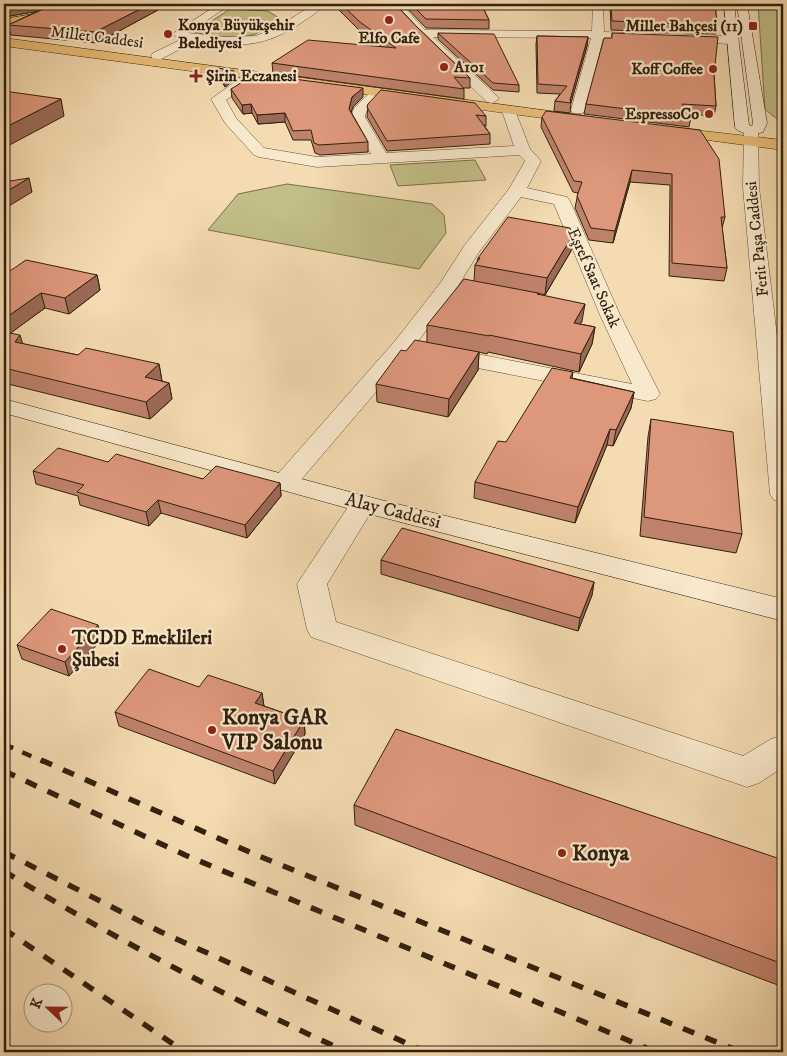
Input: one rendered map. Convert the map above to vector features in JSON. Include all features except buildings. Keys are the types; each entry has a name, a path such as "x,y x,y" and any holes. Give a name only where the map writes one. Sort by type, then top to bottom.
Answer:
{"main road":[{"path":"4,22 40,16"},
{"name":"Millet Caddesi","path":"6,42 254,74 509,110 587,114"},
{"name":"Millet Caddesi","path":"6,42 157,56 194,56 587,114"},
{"path":"655,125 751,137 783,145"},
{"path":"751,137 783,137"}],"street":[{"path":"6,42 40,16 68,4"},
{"path":"226,4 179,34 229,41"},
{"path":"194,56 209,46 229,41 264,38 304,16 320,4"},
{"path":"395,4 422,33 492,99"},
{"path":"587,114 598,35 598,4"},
{"name":"Ferit Paşa Caddesi","path":"729,4 742,126 751,137 751,188 781,444 783,494"},
{"name":"Ferit Paşa Caddesi","path":"742,4 760,123 758,129 751,137"},
{"path":"422,33 598,35 733,40"},
{"path":"157,56 184,42 187,36"},
{"path":"254,74 218,99 230,120 259,152 317,162 381,158 542,175"},
{"path":"378,93 359,111 358,117 381,158"},
{"name":"Eşref Saat Sokak","path":"403,346 648,394 600,313 542,175 509,110"},
{"path":"285,482 403,346 458,287 471,250 518,191 542,175"},
{"path":"518,191 542,175"},
{"name":"Alay Caddesi","path":"4,406 363,504 783,610"},
{"path":"363,504 312,584 322,629 747,772 783,749"}],"shaded area":[{"path":"758,4 783,4 783,121 765,109"},
{"path":"230,9 268,11 279,18 261,31 249,36 225,37 195,32"},
{"path":"475,160 486,180 398,186 390,165"},
{"path":"287,184 432,204 444,215 446,233 419,269 208,230 238,194"}],"railway":[{"path":"4,744 44,762"},
{"path":"41,760 254,854 741,1052"},
{"path":"4,771 185,855 656,1052"},
{"path":"4,852 161,932 426,1052"},
{"path":"4,871 172,967 259,1011 347,1052"},
{"path":"4,929 185,1052"}],"place":[{"name":"Elfo Cafe","path":"389,20"},
{"name":"Millet Bahçesi (11)","path":"753,26"},
{"name":"Konya Büyükşehir Belediyesi","path":"168,34"},
{"name":"A101","path":"444,67"},
{"name":"Koff Coffee","path":"713,69"},
{"name":"Şirin Eczanesi","path":"196,76"},
{"name":"EspressoCo","path":"709,114"},
{"name":"TCDD Emeklileri Şubesi","path":"62,649"},
{"name":"Konya GAR VIP Salonu","path":"212,730"},
{"name":"Konya","path":"562,853"}]}
